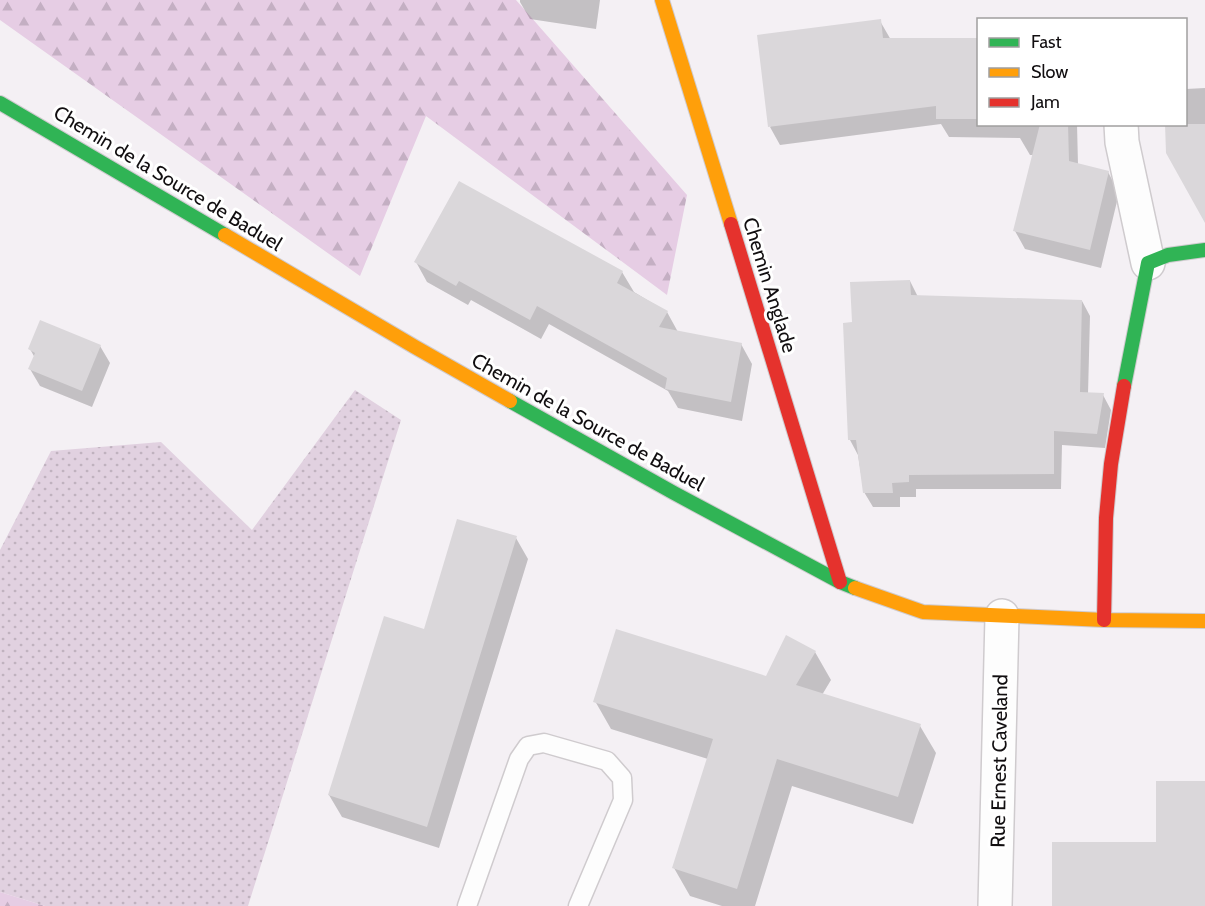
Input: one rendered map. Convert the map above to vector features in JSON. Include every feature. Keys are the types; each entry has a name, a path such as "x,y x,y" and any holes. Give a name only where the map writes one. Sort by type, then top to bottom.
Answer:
{"street":[{"name":"Chemin Anglade","path":"662,0 840,582"},
{"name":"Chemin de la Source de Baduel","path":"0,103 415,347 674,493 840,582 923,612 1104,620 1205,621"},
{"path":"1104,620 1106,518 1111,464 1128,361 1148,263 1122,142 1121,126"},
{"path":"1148,263 1168,255 1205,250"},
{"name":"Rue Ernest Caveland","path":"995,906 1002,616"}],"lane":[{"path":"467,906 519,759 528,746 544,743 607,761 622,778 623,800 578,906"}],"shaded area":[{"path":"355,390 401,420 248,906 45,906 0,892 0,550 51,451 161,442 252,530"}],"green space":[{"path":"0,0 516,0 687,195 667,295 426,116 360,276 0,20"},
{"path":"0,892 45,906 0,906"}],"building":[{"path":"881,19 883,38 977,38 977,119 936,119 936,106 768,127 757,35"},
{"path":"1205,124 1205,223 1166,153 1165,126"},
{"path":"1039,126 1068,126 1069,161 1109,171 1090,250 1013,231"},
{"path":"459,181 623,271 617,283 668,311 659,327 742,343 731,402 665,389 667,378 537,306 530,320 459,281 456,286 414,262"},
{"path":"910,280 911,295 1082,300 1080,392 1104,393 1097,434 1054,431 1054,474 909,475 909,482 892,483 893,493 863,493 856,440 848,440 843,323 852,322 850,282"},
{"path":"40,320 101,345 82,391 28,369 35,353 28,349"},
{"path":"457,519 517,536 427,827 328,795 384,616 424,629"},
{"path":"616,629 766,676 786,635 816,651 796,685 921,724 898,797 777,759 737,889 672,868 713,739 593,702"},
{"path":"1156,781 1205,781 1205,906 1052,906 1052,842 1156,842"}],"traffic: fast":[{"path":"0,103 225,235"},
{"path":"1124,386 1148,263 1168,255 1205,250"},
{"path":"510,401 674,493 855,588"}],"traffic: slow":[{"path":"662,0 731,224"},
{"path":"225,235 510,401"},
{"path":"855,588 923,612 1104,620 1205,621"}],"traffic: jam":[{"path":"731,224 840,582"},
{"path":"1104,620 1106,518 1111,464 1124,386"}]}
